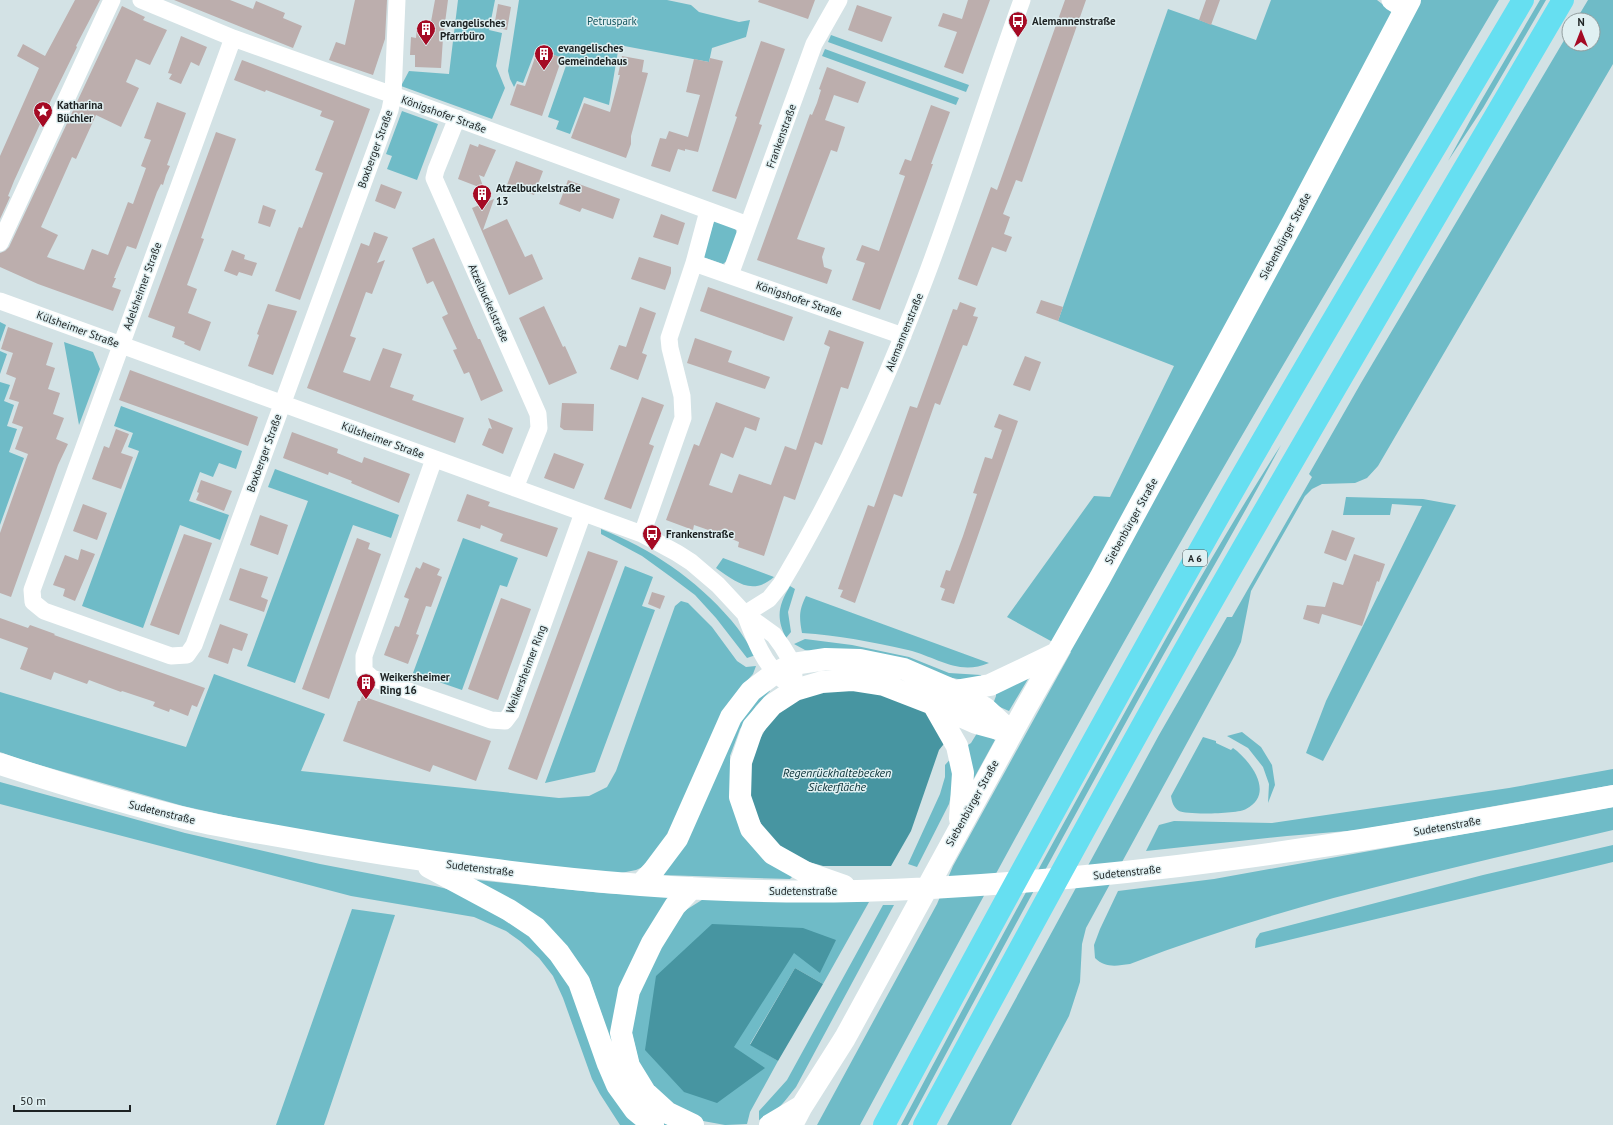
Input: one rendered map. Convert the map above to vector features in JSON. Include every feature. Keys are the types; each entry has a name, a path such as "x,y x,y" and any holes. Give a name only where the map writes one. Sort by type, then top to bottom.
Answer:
{"highway":[{"name":"A 6","path":"884,1125 1076,770 1195,559 1400,206 1523,0"},
{"path":"924,1125 1115,774 1196,629 1563,0"}],"main road":[{"name":"Siebenbürger Straße","path":"801,1119 827,1093 845,1038 959,827 1100,578 1293,222 1402,3"},
{"path":"955,691 990,685 1057,653"},
{"path":"640,885 653,871 676,839 731,717 751,691 784,669 826,659 860,660 904,669 955,691 985,708 1012,733"},
{"path":"856,891 807,872 773,854 751,829 740,797 741,762 753,727 772,705 795,690 822,682 852,680 884,685 976,723 1012,733"},
{"path":"933,704 958,746 963,773 959,827"},
{"name":"Sudetenstraße","path":"0,764 113,799 192,820 417,860 558,878 640,885 777,891 856,891 1006,883 1151,870 1354,842 1613,796"},
{"path":"417,860 509,910 536,928 560,953 579,982 617,1085 636,1110 653,1125"},
{"path":"692,888 675,906 652,943 629,990 621,1033 629,1066 645,1092 668,1113 693,1125"},
{"path":"770,1125 801,1119"}],"street":[{"path":"0,243 112,0"},
{"name":"Königshofer Straße","path":"141,0 233,38 748,225"},
{"path":"393,95 397,0"},
{"name":"Frankenstraße","path":"730,275 814,44 839,0"},
{"name":"Alemannenstraße","path":"745,614 769,598 785,578 847,464 903,336 926,278 1022,0"},
{"name":"Adelsheimer Straße","path":"33,602 32,590 233,38"},
{"name":"Boxberger Straße","path":"33,602 44,611 171,656 186,655 194,645 390,110 393,95"},
{"name":"Atzelbuckelstraße","path":"456,118 434,178 538,414 539,428 515,488"},
{"path":"642,534 683,418 682,396 670,348 670,338 694,262 708,211"},
{"name":"Königshofer Straße","path":"694,262 903,336"},
{"name":"Külsheimer Straße","path":"0,301 642,534 691,562 718,585 745,614 774,635 782,646 784,669 795,690"},
{"name":"Weikersheimer Ring","path":"434,459 364,656 364,671 372,678 491,720 505,721 511,713 583,512"}],"green space":[{"path":"458,0 495,0 489,30 502,33 496,66 505,88 492,119 401,86 409,71 449,74"},
{"name":"Petruspark","path":"519,0 667,0 691,5 699,12 739,22 750,20 746,37 712,48 709,62 619,45 609,105 584,97 570,134 556,129 559,121 548,117 568,60 536,49 523,83 517,81 514,87 510,79 508,71"},
{"path":"1271,0 1377,0 1409,25 1408,0 1499,0 1273,382 1155,586 1027,816 860,1125 817,1125 937,904 953,866 1071,652 1007,617 1094,496 1110,497 1174,366 1058,321 1168,9 1256,40"},
{"path":"1540,0 1546,0 1483,108 1448,161 1478,106"},
{"path":"1588,0 1613,0 1613,64 1378,466 1367,478 1355,483 1322,484 1312,489 1305,496 1251,591 1241,642 1235,655 1086,928 1082,944 1080,982 1069,1016 1011,1125 947,1125 1159,735 1227,617 1232,617 1312,477 1309,474 1361,383 1561,46 1561,52 1601,52 1601,12 1581,12"},
{"path":"831,35 969,85 966,92 828,42"},
{"path":"825,49 959,98 956,105 822,56"},
{"path":"402,111 438,124 417,180 387,169 392,156 386,154"},
{"path":"714,221 735,228 737,233 729,259 723,264 703,257"},
{"path":"0,322 6,325 0,342"},
{"path":"64,342 93,352 100,369 79,425"},
{"path":"0,351 7,354 0,374"},
{"path":"0,382 10,385 4,401 14,405 7,426 17,429 9,452 24,458 0,525"},
{"path":"121,406 242,451 236,469 219,463 213,477 200,472 189,501 229,515 220,540 180,525 143,628 82,606 139,451 128,447 133,433 114,426"},
{"path":"1281,445 1107,757 908,1125 901,1125 1097,763 1220,544"},
{"path":"275,469 399,515 391,538 353,525 295,683 247,666 308,501 268,487"},
{"path":"1346,497 1423,499 1456,505 1323,761 1306,753 1326,701 1422,506 1392,504 1390,515 1343,515"},
{"path":"601,529 637,545 654,555 671,566 703,591 731,620 756,655 747,658 716,618 695,595 642,556 601,534"},
{"path":"463,538 518,558 507,587 500,585 462,690 413,673"},
{"path":"723,558 774,577 766,583 758,586 744,585 730,578 716,568"},
{"path":"625,566 653,577 642,606 655,610 595,772 545,783"},
{"path":"790,586 795,589 788,612 791,632 786,638 781,624 780,612 783,600"},
{"path":"806,596 989,663 978,666 957,666 919,653 895,647 842,637 802,633 800,614"},
{"path":"681,601 688,603 712,627 737,661 746,667 756,666 753,674 745,683 669,838 647,865 636,870 616,874 440,855 273,826 183,806 22,760 0,752 0,692 186,747 214,674 325,714 301,771 559,798 589,796 607,787 616,771 675,606"},
{"path":"805,639 852,645 909,657 949,673 981,675 983,680 958,679 805,650 794,644"},
{"path":"1024,678 1028,679 1009,711 993,704 996,691"},
{"path":"770,688 770,691 756,706 740,729 730,756 730,786 795,874 790,879 662,875 746,706"},
{"path":"979,730 995,740 973,780 965,747 971,743"},
{"path":"1242,732 1261,747 1272,765 1275,785 1268,803 1269,784 1263,767 1248,748 1227,736"},
{"path":"1203,737 1216,741 1216,743 1231,750 1233,748 1246,760 1257,777 1260,786 1259,795 1255,803 1241,811 1224,813 1191,813 1179,811 1174,806 1171,796"},
{"path":"954,755 953,786 949,804 917,867 908,864 940,794 945,777 945,765"},
{"path":"1613,769 1613,785 1359,830 1146,851 1159,825 1174,821 1272,823 1509,788"},
{"path":"0,782 185,833 320,864 455,891 534,937 556,960 641,1125 620,1125 592,1079 563,998 553,976 539,958 506,931 474,917 351,896 0,804"},
{"path":"1613,807 1613,830 1430,873 1309,905 1189,942 1130,964 1115,966 1107,965 1095,958 1094,945 1118,891 1214,879"},
{"path":"1613,845 1613,862 1255,948 1256,939 1260,933 1483,875"},
{"path":"468,879 602,893 672,897 616,1054 676,1125 664,1125 648,1114 627,1090 589,978"},
{"path":"705,898 869,902 823,984 795,968 750,1044 778,1061 750,1112 747,1124 725,1125 703,1121 681,1112 659,1097 641,1071 629,1021 634,995 678,915"},
{"path":"883,905 894,905 796,1087 776,1110 759,1120 759,1111 787,1080"},
{"path":"352,909 395,915 324,1125 276,1125"}],"water":[{"name":"Regenrückhaltebecken Sickerfläche","path":"847,687 882,693 914,705 933,719 947,740 939,750 911,831 891,866 823,866 795,858 767,835 751,804 749,769 757,744 773,716 793,702 819,690"},
{"path":"712,924 803,928 836,940 820,973 794,953 734,1047 765,1068 717,1103 684,1092 645,1050 656,976"},
{"path":"795,968 823,984 778,1061 750,1045"}],"building":[{"path":"75,0 100,0 76,46 77,47 14,181 8,196 10,197 0,219 0,156 39,68 17,56 23,44 45,56"},
{"path":"174,0 230,0 253,9 256,1 285,13 283,18 302,26 293,48"},
{"path":"355,0 387,0 385,39 373,75 329,60 336,42 345,45"},
{"name":"evangelisches Pfarrbüro","path":"435,0 448,0 441,68 415,67 415,55 410,55 411,37 416,38 417,26 430,27"},
{"path":"759,0 815,0 808,19 758,2"},
{"path":"968,0 990,0 963,74 944,67 957,32 938,26 943,13 962,19"},
{"path":"1065,0 1086,0 1022,182 1016,180 1003,214 1010,217 1004,234 1012,237 1006,252 992,247 977,286 958,279 991,187 997,190"},
{"path":"1206,0 1220,0 1211,25 1199,20"},
{"path":"498,4 511,7 507,30 494,27"},
{"path":"857,5 892,17 882,42 848,30"},
{"path":"122,6 145,17 143,20 167,30 150,65 136,59 126,82 139,88 121,127 96,115 76,159 72,157 41,227 58,235 47,257 84,270 92,249 108,255 128,202 133,204 146,168 141,166 151,140 144,138 157,102 186,113 167,165 170,166 163,185 161,184 157,192 136,249 127,246 114,278 116,278 112,287 121,290 113,311 38,284 0,267 0,253 9,247"},
{"path":"181,36 207,47 199,66 191,62 181,84 169,79 172,74 168,73"},
{"path":"761,41 785,49 759,124 762,125 736,199 712,191 737,117 735,116"},
{"name":"evangelisches Gemeindehaus","path":"538,49 562,58 542,116 510,105 517,84 525,86"},
{"path":"622,56 644,60 642,72 648,73 631,136 631,144 626,158 571,138 584,103 610,112 620,75 618,75"},
{"path":"710,58 723,61 698,152 678,149 670,172 651,166 660,138 666,139 669,131 688,137 700,95 686,92 694,59 709,62"},
{"path":"242,60 370,109 300,300 275,291 299,227 302,228 323,173 315,170 334,121 320,116 322,111 266,90 265,92 234,80"},
{"path":"827,67 866,82 858,103 834,95 825,120 845,127 837,152 831,150 797,239 825,248 822,257 824,267 832,270 827,284 757,260 810,114 812,115 817,103 821,90 819,89"},
{"path":"931,105 950,112 931,164 933,164 926,184 880,310 852,300 865,263 856,260 862,245 879,251 905,176 899,174 905,159 911,161"},
{"path":"216,132 236,139 201,238 204,239 187,285 197,289 188,313 211,322 200,351 184,344 185,342 172,337 175,327 148,317"},
{"path":"470,144 478,147 479,144 496,150 484,177 479,175 484,189 458,179"},
{"path":"516,161 543,171 534,195 507,185"},
{"path":"568,180 620,199 613,219 582,208 580,212 559,204"},
{"path":"381,184 402,192 395,209 375,201"},
{"path":"494,199 483,230 507,219 525,257 532,254 543,279 509,295 472,208"},
{"path":"263,205 276,210 270,227 258,223"},
{"path":"661,214 685,223 678,245 653,237"},
{"path":"374,232 388,237 377,263 385,260 372,294 366,292 350,336 356,338 343,372 370,381 383,348 402,354 390,387 414,395 412,400 464,418 455,443 307,388 361,243 369,246"},
{"path":"434,238 478,339 480,339 503,391 481,401 469,372 464,374 453,350 457,349 442,317 448,314 433,281 427,284 412,248"},
{"path":"232,250 245,255 244,259 257,263 252,276 239,272 237,276 224,271"},
{"path":"639,257 671,267 671,273 665,290 631,279"},
{"path":"708,287 793,317 784,341 700,311"},
{"path":"1041,300 1063,307 1058,321 1036,313"},
{"path":"960,302 976,308 973,316 978,317 967,346 963,345 940,405 935,403 902,497 894,494 855,603 840,597 843,590 838,589 868,505 874,507 910,406 917,408 953,309 957,310"},
{"path":"268,304 297,311 273,375 248,366 259,335 257,334"},
{"path":"544,306 577,373 549,385 519,318"},
{"path":"640,307 656,313 642,353 647,355 638,380 610,369 619,345 626,347"},
{"path":"8,327 53,343 46,365 55,368 48,389 60,393 53,414 64,418 56,439 68,444 58,465 11,597 0,593 0,533 28,454 15,449 23,427 12,423 19,402 9,399 16,378 6,374 13,353 1,349"},
{"path":"829,330 864,342 848,389 841,387 822,445 815,442 795,500 784,496 764,556 738,547 739,542 717,533 694,525 693,530 666,520 694,444 699,446 716,402 760,418 756,431 745,427 733,458 721,453 709,485 732,493 739,474 771,485 785,446 796,450 830,347 824,344"},
{"path":"695,338 732,351 728,362 770,377 765,389 687,363"},
{"path":"1025,356 1041,362 1030,391 1013,385"},
{"path":"130,370 258,417 248,446 119,400"},
{"path":"642,397 664,405 649,444 654,446 631,509 604,499"},
{"path":"562,403 594,404 593,431 564,430 560,427"},
{"path":"999,414 1018,421 954,604 941,600 945,589 940,587 946,570 950,571 963,536 977,494 973,493 985,457 992,459 1002,430 994,427"},
{"path":"488,418 513,428 503,454 482,445 489,428 492,429"},
{"path":"116,429 129,434 121,453 133,457 121,489 92,479 104,446 109,448"},
{"path":"292,432 338,449 337,453 362,463 364,457 410,474 399,503 329,472 328,475 283,458"},
{"path":"554,453 584,464 574,489 544,478"},
{"path":"201,480 232,491 224,511 196,500 199,493 197,492"},
{"path":"467,494 490,502 488,506 558,528 547,557 500,541 503,534 481,525 480,529 457,521"},
{"path":"83,504 107,513 97,540 73,531"},
{"path":"260,515 288,525 278,555 250,545"},
{"path":"1332,530 1355,538 1346,561 1324,553"},
{"path":"184,534 212,543 179,635 150,625"},
{"path":"357,538 370,543 368,549 381,554 329,699 302,689"},
{"path":"81,549 95,554 75,601 63,596 65,589 53,585 65,555 78,560"},
{"path":"588,551 618,561 537,780 508,769"},
{"path":"1354,554 1385,564 1379,582 1377,581 1362,626 1322,614 1319,624 1303,619 1307,605 1325,607 1333,582 1343,585"},
{"path":"423,562 440,569 437,575 442,577 431,607 426,606 416,634 419,635 408,664 384,655 395,626 399,627 409,599 404,597 416,567 420,569"},
{"path":"240,568 268,577 261,597 268,600 264,612 229,600"},
{"path":"652,592 665,596 660,609 648,604"},
{"path":"501,598 531,609 498,700 468,689"},
{"path":"0,618 28,628 30,625 55,634 54,635 205,688 197,707 192,705 188,716 170,709 169,712 153,706 155,702 122,691 121,692 89,680 87,684 54,672 51,680 20,669 28,648 0,638"},
{"path":"220,624 248,634 242,651 233,648 228,664 208,657"},
{"path":"362,696 491,741 476,781 433,765 430,772 343,741 358,701 360,701"}],"place":[{"name":"Alemannenstraße","path":"1018,38"},
{"name":"evangelisches Pfarrbüro","path":"426,46"},
{"name":"evangelisches Gemeindehaus","path":"544,71"},
{"name":"Katharina Büchler","path":"43,128"},
{"name":"Atzelbuckelstraße 13","path":"482,211"},
{"name":"Frankenstraße","path":"652,551"},
{"name":"Weikersheimer Ring 16","path":"366,700"}]}
